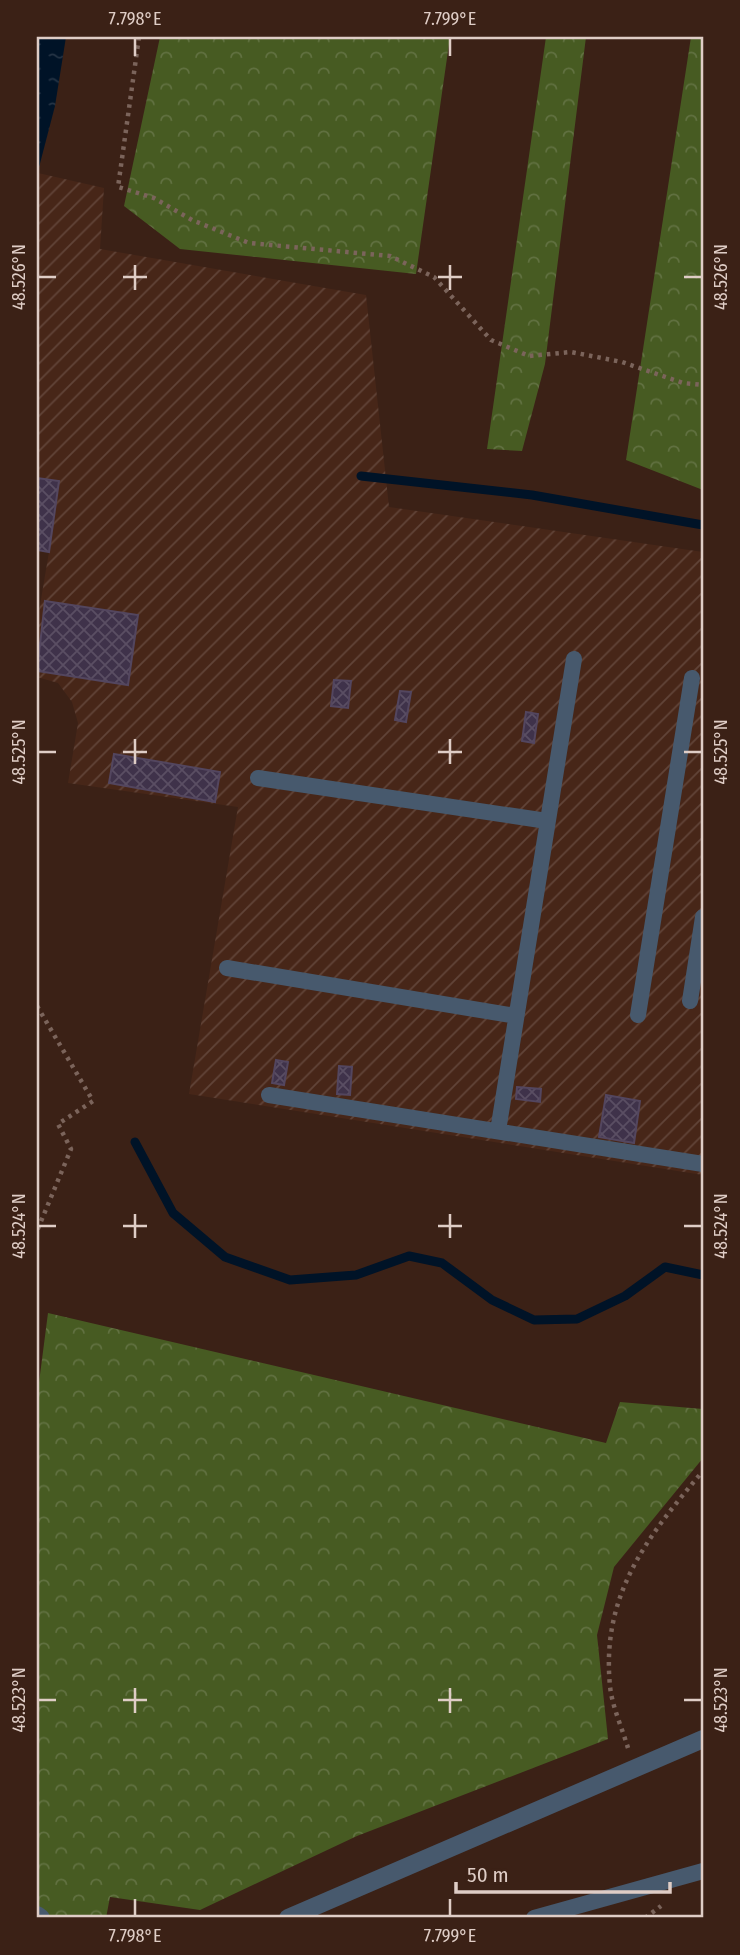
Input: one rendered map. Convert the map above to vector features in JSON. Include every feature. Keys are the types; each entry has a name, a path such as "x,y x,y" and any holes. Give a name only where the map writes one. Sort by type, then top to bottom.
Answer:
{"street":[{"path":"288,1918 703,1738"}],"lane":[{"path":"498,1131 573,659"},
{"path":"638,1015 692,678"},
{"path":"258,778 547,821"},
{"path":"690,1001 703,917"},
{"path":"227,968 516,1016"},
{"path":"269,1095 703,1164"},
{"path":"534,1918 703,1871"}],"path":[{"path":"139,37 118,187 154,198 192,220 249,243 390,256 434,277 491,340 529,356 571,352 622,362 682,383 703,385"},
{"path":"37,1006 93,1101 58,1124 71,1149 37,1231"},
{"path":"634,1769 610,1689 608,1634 630,1568 703,1471"}],"shaded area":[{"path":"38,173 104,188 100,249 366,295 389,507 703,552 703,1175 189,1094 238,807 68,783 78,723 72,702 58,683 37,677 37,623 49,552 37,550"}],"green space":[{"path":"160,37 450,37 416,274 180,249 124,206"},
{"path":"546,37 586,37 545,364 522,451 487,449"},
{"path":"691,37 703,37 703,490 626,460"},
{"path":"48,1313 606,1443 620,1402 703,1409 703,1458 614,1567 597,1635 608,1739 357,1836 200,1910 110,1897 106,1918 37,1918 37,1398"}],"water":[{"path":"37,37 66,37 55,106 37,175"}],"building":[{"path":"37,478 59,481 49,552 37,550"},
{"path":"45,601 138,615 128,685 37,671"},
{"path":"334,680 351,681 348,708 331,706"},
{"path":"400,691 411,692 406,722 395,720"},
{"path":"526,712 538,714 534,743 522,741"},
{"path":"114,754 220,772 215,802 109,783"},
{"path":"276,1060 288,1062 284,1085 272,1083"},
{"path":"339,1066 352,1067 350,1095 337,1094"},
{"path":"517,1087 541,1089 540,1102 516,1099"},
{"path":"606,1095 640,1101 634,1143 599,1137"}],"waterway":[{"path":"361,476 532,495 703,525"},
{"path":"135,1142 173,1213 225,1257 290,1280 356,1275 409,1256 442,1263 492,1300 534,1320 577,1319 625,1296 665,1267 703,1275"}]}
